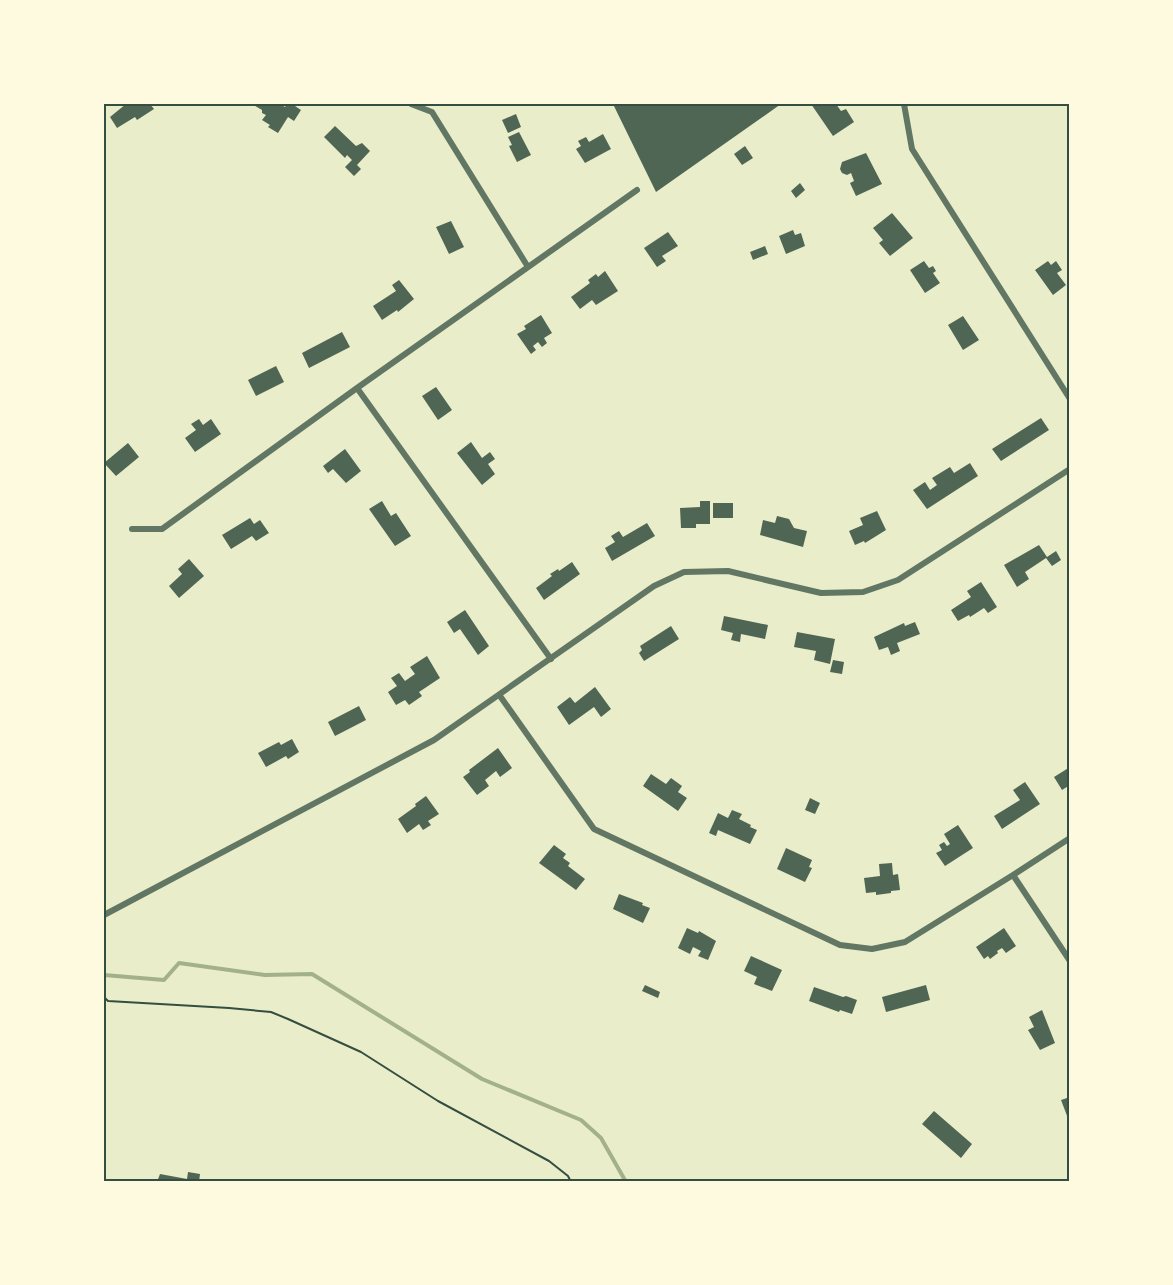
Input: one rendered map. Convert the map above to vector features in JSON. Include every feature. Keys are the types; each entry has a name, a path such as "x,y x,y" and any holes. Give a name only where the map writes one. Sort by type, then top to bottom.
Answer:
{"street":[{"path":"411,104 432,112 528,267"},
{"path":"904,104 912,149 1070,399"},
{"path":"132,529 162,529 637,190"},
{"path":"357,388 551,658"},
{"path":"104,915 435,740 654,586 684,572 728,572 821,593 863,592 897,580 1070,469"},
{"path":"500,696 594,829 840,945 872,949 905,942 1070,838"},
{"path":"1013,875 1070,961"}],"path":[{"path":"104,997 108,1001 271,1012 361,1052 438,1101 549,1161 568,1176 571,1182"}],"building":[{"path":"126,104 150,104 154,109 137,120 135,117 117,128 110,117"},
{"path":"252,104 280,104 285,107 287,104 292,104 301,110 294,121 288,117 278,133 262,120 266,115 262,113 262,110"},
{"path":"613,104 781,104 656,192"},
{"path":"811,104 836,104 841,111 846,109 854,122 833,136"},
{"path":"516,114 521,127 508,133 502,120"},
{"path":"335,126 356,146 362,143 370,151 357,165 361,169 354,176 345,167 352,160 347,155 345,158 324,137"},
{"path":"519,132 531,155 517,162 509,146 512,145 508,137"},
{"path":"603,134 611,149 585,163 576,149 581,146 578,141 586,137 589,142"},
{"path":"745,146 753,158 742,165 734,154"},
{"path":"866,153 882,184 856,196 850,183 854,181 851,173 847,175 840,169 842,162"},
{"path":"800,183 805,190 796,198 791,191"},
{"path":"892,213 913,238 890,256 879,243 883,240 873,228"},
{"path":"451,221 464,247 449,254 436,227"},
{"path":"793,230 795,235 801,233 805,246 786,254 779,236"},
{"path":"668,232 678,246 662,256 666,261 657,267 644,248"},
{"path":"765,246 768,254 753,260 750,252"},
{"path":"924,261 929,268 933,266 936,271 933,273 940,283 925,293 910,270"},
{"path":"1048,261 1051,265 1056,261 1062,270 1057,273 1066,285 1053,295 1035,270"},
{"path":"605,271 618,291 596,305 592,300 580,309 571,297 590,283 588,280 596,274 598,277"},
{"path":"399,280 414,299 398,312 397,310 382,320 373,306 396,291 392,285"},
{"path":"541,315 552,333 544,338 547,343 542,347 538,342 533,346 536,350 531,354 517,334 526,329 524,326"},
{"path":"963,316 979,340 963,350 948,325"},
{"path":"342,332 350,347 309,368 302,353"},
{"path":"276,366 284,382 256,396 248,380"},
{"path":"436,387 452,410 438,420 422,396"},
{"path":"1041,418 1049,430 1001,461 992,449"},
{"path":"199,419 203,425 211,419 221,434 195,452 185,438 196,430 191,424"},
{"path":"471,442 482,458 490,452 495,459 488,464 495,474 482,485 457,453"},
{"path":"128,443 139,457 116,476 104,463"},
{"path":"345,449 361,471 346,483 333,469 328,473 323,466"},
{"path":"970,463 978,476 927,509 913,490 925,482 930,490 937,485 932,478 950,467 954,473"},
{"path":"382,501 391,516 396,513 411,536 395,546 369,509"},
{"path":"700,501 710,501 710,524 696,524 696,528 681,528 680,508 700,507"},
{"path":"713,503 733,503 733,518 713,518"},
{"path":"877,511 886,530 865,543 864,541 855,545 849,531 863,525 860,518"},
{"path":"777,516 789,519 794,528 807,531 803,547 760,535 763,520 775,523"},
{"path":"250,518 254,524 260,520 269,533 256,541 252,536 231,549 222,535"},
{"path":"647,523 655,536 612,561 605,548 615,542 611,536 619,531 623,537"},
{"path":"1039,545 1047,557 1056,551 1061,560 1052,566 1046,558 1025,572 1029,579 1017,587 1004,565"},
{"path":"189,559 204,576 179,598 169,586 182,574 178,569"},
{"path":"572,562 580,574 544,600 536,588 552,576 550,574"},
{"path":"981,582 997,607 988,613 984,608 958,621 951,610 971,597 967,591"},
{"path":"465,610 489,646 478,655 460,629 454,633 447,622"},
{"path":"724,616 768,625 765,639 741,634 740,642 731,640 733,633 721,630"},
{"path":"915,622 920,634 897,643 900,651 891,655 888,647 879,650 874,637 904,623 905,626"},
{"path":"671,626 679,639 644,661 639,653 642,650 640,646"},
{"path":"797,632 835,639 830,664 814,660 816,651 794,647"},
{"path":"427,656 440,678 419,692 422,696 409,705 405,700 396,705 388,692 397,686 391,678 399,673 405,681 415,674 410,667"},
{"path":"833,660 844,662 842,674 830,672"},
{"path":"595,687 611,709 601,717 594,707 569,725 557,707 570,697 575,703"},
{"path":"359,706 366,720 335,736 328,722"},
{"path":"292,739 299,752 288,759 286,756 266,767 258,753 279,742 281,745"},
{"path":"498,748 512,768 500,777 496,771 485,780 489,786 477,795 463,777"},
{"path":"1070,767 1070,785 1062,790 1054,777"},
{"path":"651,774 666,784 671,778 682,786 678,792 687,798 678,811 643,786"},
{"path":"1025,782 1040,804 1002,829 994,816 1020,800 1013,790"},
{"path":"426,796 439,814 428,821 431,825 423,830 419,824 407,833 398,819"},
{"path":"810,798 820,803 815,814 805,810"},
{"path":"732,810 742,814 739,819 757,830 750,844 718,830 716,836 709,833 718,813 728,818"},
{"path":"958,825 973,848 945,866 936,853 942,850 939,845 944,842 947,846 950,844 944,834"},
{"path":"554,845 566,854 563,858 570,863 568,866 585,879 576,890 539,863"},
{"path":"786,848 812,860 809,867 812,868 805,882 777,869"},
{"path":"892,863 893,875 898,874 900,890 876,895 876,892 866,893 864,878 880,876 879,864"},
{"path":"619,894 650,908 643,923 613,909"},
{"path":"687,928 698,933 699,931 716,941 708,960 698,956 701,951 693,947 690,954 678,948"},
{"path":"1004,928 1016,946 1006,953 1002,948 990,959 988,956 984,959 976,947"},
{"path":"751,956 782,970 772,991 754,984 757,977 744,971"},
{"path":"645,985 660,992 658,998 642,991"},
{"path":"926,985 930,1000 886,1012 882,997"},
{"path":"814,987 857,1000 852,1014 840,1010 839,1012 809,1001"},
{"path":"1042,1010 1055,1043 1040,1050 1028,1030 1034,1027 1029,1017"},
{"path":"1070,1097 1070,1121 1069,1121 1061,1100"},
{"path":"934,1111 972,1144 961,1158 922,1124"},
{"path":"188,1172 200,1174 199,1182 157,1182 160,1174 187,1179"}],"waterway":[{"path":"104,975 164,980 179,963 265,975 312,974 482,1079 581,1120 601,1138 626,1182"}]}
